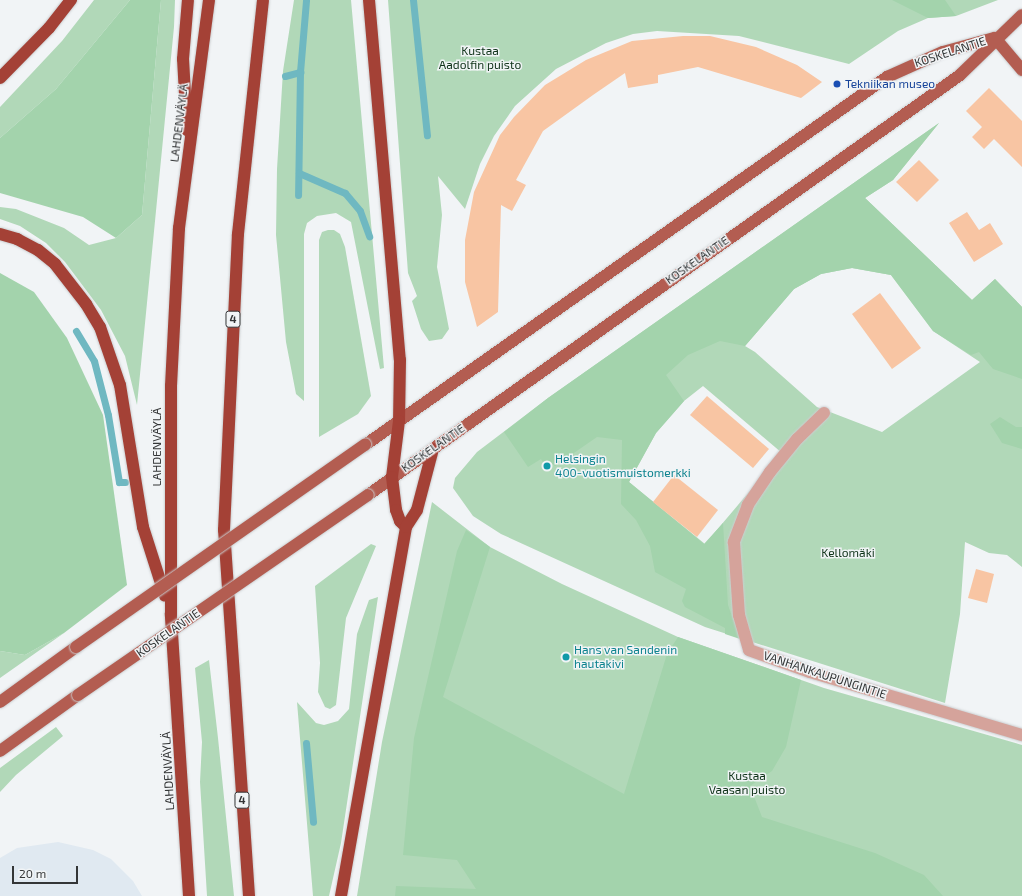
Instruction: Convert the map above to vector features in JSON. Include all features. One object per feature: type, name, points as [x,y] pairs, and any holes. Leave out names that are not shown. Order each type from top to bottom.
[{"type":"highway","points":[[0,78],[49,28],[71,0]]},
{"type":"highway","points":[[188,0],[183,59],[189,162]]},
{"type":"highway","name":"LAHDENVÄYLÄ","points":[[189,896],[171,614],[170,386],[178,228],[189,162],[209,0]]},
{"type":"highway","name":"4","points":[[249,896],[224,530],[238,234],[263,0]]},
{"type":"highway","points":[[369,0],[400,360],[398,420],[392,477],[396,510],[400,521],[406,527]]},
{"type":"highway","points":[[0,234],[17,238],[55,264],[86,304],[100,327],[120,385],[143,527],[171,614]]},
{"type":"highway","points":[[341,896],[406,527],[418,510],[433,449]]},
{"type":"main road","points":[[1022,15],[995,38],[1022,70]]},
{"type":"main road","name":"KOSKELANTIE","points":[[0,702],[76,647],[366,445],[398,420],[486,362],[887,77],[943,52],[995,38]]},
{"type":"main road","name":"KOSKELANTIE","points":[[0,751],[78,695],[433,449],[960,75],[995,38]]},
{"type":"street","name":"VANHANKAUPUNGINTIE","points":[[824,413],[797,440],[770,472],[748,505],[734,542],[740,615],[749,650],[810,672],[1022,735]]},
{"type":"shaded area","points":[[58,842],[93,850],[111,859],[133,881],[142,896],[0,896],[0,858],[17,848]]},
{"type":"green space","points":[[94,0],[130,0],[56,89],[0,138],[0,107],[62,41]]},
{"type":"green space","points":[[130,0],[161,0],[142,215],[116,238],[83,217],[0,193],[0,138],[56,89]]},
{"type":"green space","points":[[161,0],[175,0],[174,27],[137,405],[125,356],[101,310],[65,262],[46,243],[20,226],[0,219],[0,207],[16,209],[64,228],[89,245],[116,238],[142,215]]},
{"type":"green space","points":[[294,0],[351,0],[384,368],[380,369],[351,222],[336,213],[317,216],[307,223],[304,234],[304,401],[296,394],[286,342],[276,235],[277,169],[283,71]]},
{"type":"green space","name":"Kustaa Aadolfin puisto","points":[[388,0],[998,0],[956,16],[928,18],[898,31],[849,64],[739,36],[657,31],[633,34],[606,43],[556,69],[515,106],[494,136],[480,164],[465,209],[438,176],[442,215],[437,267],[449,329],[442,339],[429,341],[421,329],[412,301],[417,296],[408,273]]},
{"type":"green space","points":[[892,0],[945,0],[956,16],[928,18]]},
{"type":"green space","name":"Kellomäki","points":[[939,123],[893,180],[865,198],[972,300],[995,279],[1022,307],[1022,567],[1007,555],[989,553],[965,542],[960,614],[945,703],[705,627],[501,534],[473,516],[453,488],[455,478],[477,452],[548,398]],"holes":[[[852,268],[891,275],[933,331],[980,362],[882,432],[817,407],[755,352],[745,346],[794,289],[821,274]],[[703,386],[782,453],[705,544],[629,482],[656,433],[684,401]]]},
{"type":"green space","points":[[939,123],[893,180],[865,198],[972,300],[995,279],[1022,307],[1022,379],[993,369],[979,352],[971,355],[933,331],[891,275],[852,268],[821,274],[794,289],[745,346],[720,341],[688,355],[666,375],[684,401],[656,433],[629,482],[704,544],[723,523],[728,605],[740,639],[725,634],[725,628],[685,607],[682,601],[686,589],[655,572],[650,546],[636,520],[621,504],[622,440],[597,437],[555,466],[550,462],[544,464],[541,459],[528,467],[504,432],[548,398]]},
{"type":"green space","points":[[334,230],[340,234],[345,247],[371,396],[358,414],[319,437],[319,240],[322,232]]},
{"type":"green space","points":[[0,273],[34,292],[67,338],[103,415],[127,585],[64,633],[25,655],[0,651]]},
{"type":"green space","points":[[1000,417],[1016,427],[1022,427],[1022,449],[1002,443],[990,424]]},
{"type":"green space","name":"Kustaa Vaasan puisto","points":[[432,502],[490,547],[562,584],[678,637],[824,688],[1022,745],[1022,896],[357,896],[382,742]]},
{"type":"green space","points":[[466,530],[490,547],[443,697],[624,794],[667,654],[678,637],[801,680],[786,747],[772,771],[750,786],[762,817],[875,853],[924,875],[943,896],[395,896],[396,886],[476,889],[457,860],[403,855],[414,738],[457,551]]},
{"type":"green space","points":[[371,544],[376,546],[346,618],[336,705],[330,709],[325,707],[318,692],[320,663],[315,586]]},
{"type":"green space","points":[[378,597],[341,843],[329,896],[313,896],[297,702],[316,723],[324,725],[338,721],[349,709],[357,634],[369,600]]},
{"type":"green space","points":[[64,633],[0,678],[0,651],[25,655]]},
{"type":"green space","points":[[209,660],[234,896],[207,896],[200,782],[202,742],[195,668]]},
{"type":"green space","points":[[56,727],[63,736],[16,775],[0,792],[0,768]]},
{"type":"building","points":[[683,36],[710,36],[756,47],[797,65],[822,82],[801,98],[698,67],[658,75],[658,83],[628,88],[625,73],[593,95],[543,131],[516,180],[526,185],[512,211],[501,205],[498,312],[477,327],[465,282],[465,240],[474,192],[500,135],[514,117],[545,85],[586,60],[632,41]]},
{"type":"building","points":[[989,88],[1022,121],[1022,167],[994,139],[984,149],[972,137],[982,127],[966,111]]},
{"type":"building","points":[[919,160],[939,180],[917,202],[896,182]]},
{"type":"building","points":[[967,212],[979,230],[990,223],[1003,244],[974,262],[949,223]]},
{"type":"building","points":[[880,293],[921,348],[892,369],[852,314]]},
{"type":"building","points":[[707,396],[769,449],[753,468],[690,415]]},
{"type":"building","points":[[674,475],[718,510],[697,537],[653,502]]},
{"type":"building","points":[[976,569],[994,574],[987,603],[968,598]]},
{"type":"waterway","points":[[300,72],[306,0]]},
{"type":"waterway","points":[[413,0],[427,135]]},
{"type":"waterway","points":[[285,76],[300,72],[298,195]]},
{"type":"waterway","points":[[299,173],[345,193],[360,211],[369,236]]},
{"type":"waterway","points":[[76,331],[94,361],[108,415],[119,482],[125,482]]},
{"type":"waterway","points":[[306,743],[313,822]]},
{"type":"place","name":"Tekniikan museo","points":[[837,84]]},
{"type":"place","name":"Helsingin 400-vuotismuistomerkki","points":[[547,466]]},
{"type":"place","name":"Hans van Sandenin hautakivi","points":[[566,657]]}]
